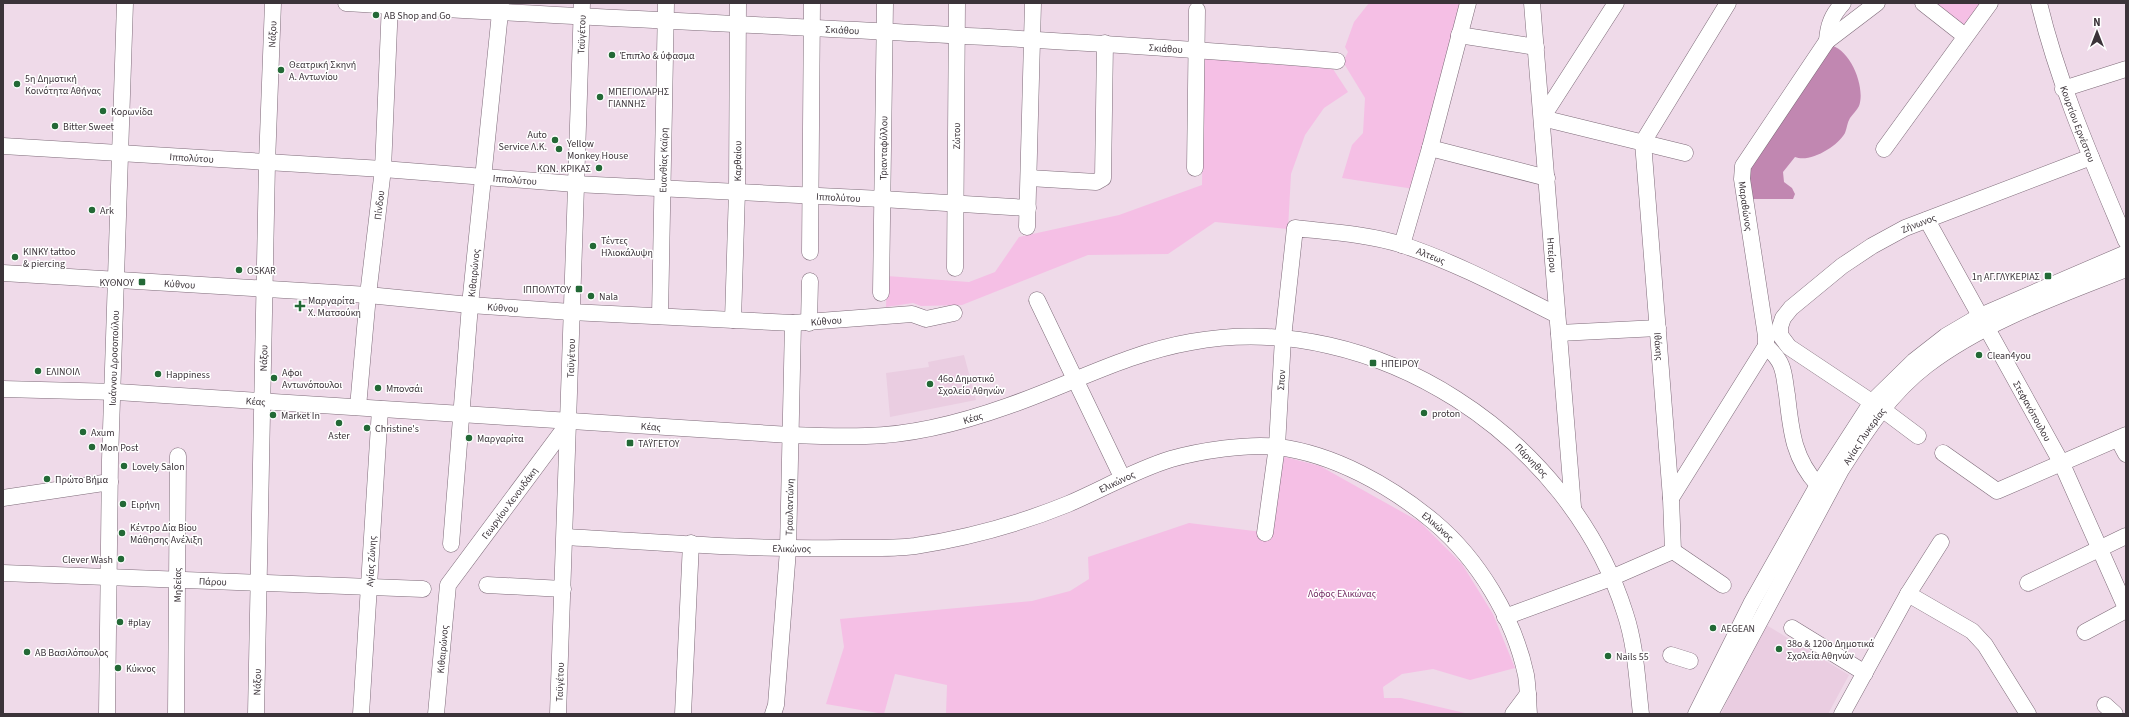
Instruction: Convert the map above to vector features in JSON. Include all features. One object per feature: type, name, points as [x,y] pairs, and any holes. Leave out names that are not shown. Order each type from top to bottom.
[{"type":"street","name":"Ιωάννου Δροσοπούλου","points":[[107,714],[110,482],[125,3]]},
{"type":"street","name":"Νάξου","points":[[256,714],[261,401],[267,162],[273,3]]},
{"type":"street","name":"Σκιάθου","points":[[346,3],[581,10],[666,21],[884,33],[1032,38],[1337,62]]},
{"type":"street","name":"Ευανθίας Καϊρη","points":[[660,316],[664,189],[666,3]]},
{"type":"street","name":"Καρθαίου","points":[[733,320],[737,191],[738,3]]},
{"type":"street","points":[[810,252],[812,3]]},
{"type":"street","name":"Τριανταφύλλου","points":[[881,293],[885,3]]},
{"type":"street","name":"Ζώτου","points":[[955,268],[957,3]]},
{"type":"street","points":[[1028,227],[1033,3]]},
{"type":"street","points":[[1402,245],[1430,148],[1468,3]]},
{"type":"street","name":"Ηπείρου","points":[[1532,3],[1573,507]]},
{"type":"street","points":[[1616,3],[1542,118],[1685,153]]},
{"type":"street","points":[[1643,142],[1728,3]]},
{"type":"street","name":"Μαραθώνος","points":[[1827,41],[1828,27],[1834,13],[1843,3]]},
{"type":"street","name":"Μαραθώνος","points":[[1766,346],[1766,336],[1742,179],[1743,166],[1827,41],[1877,3]]},
{"type":"street","points":[[1923,3],[1965,36]]},
{"type":"street","points":[[1884,149],[1990,3]]},
{"type":"street","name":"Κουρτίου Ερνέστου","points":[[2039,3],[2048,42],[2064,89],[2126,241]]},
{"type":"street","name":"Πίνδου","points":[[358,407],[368,295],[383,169],[390,4]]},
{"type":"street","name":"Κιθαιρώνος","points":[[451,544],[460,414],[500,7]]},
{"type":"street","name":"Ταϋγέτου","points":[[558,714],[570,421],[571,312],[581,10]]},
{"type":"street","points":[[1195,168],[1197,10]]},
{"type":"street","points":[[1460,35],[1536,47]]},
{"type":"street","points":[[1029,178],[1096,182],[1103,178],[1105,43]]},
{"type":"street","points":[[2064,89],[2126,69]]},
{"type":"street","name":"Ιθάκης","points":[[1643,142],[1671,498],[1673,551]]},
{"type":"street","name":"Ιππολύτου","points":[[3,146],[383,169],[575,184],[737,191],[1028,208]]},
{"type":"street","points":[[1430,148],[1547,178]]},
{"type":"street","name":"Ζήνωνος","points":[[1877,406],[1789,347],[1780,335],[1780,327],[1783,318],[1791,308],[1842,266],[1872,246],[1905,228],[2091,157]]},
{"type":"street","name":"Στεφανόπουλου","points":[[1927,220],[2062,464],[2126,609]]},
{"type":"street","name":"Αλτεως","points":[[1295,228],[1361,236],[1402,245],[1474,273],[1557,315]]},
{"type":"street","name":"Σπον","points":[[1265,533],[1276,446],[1283,338],[1295,228]]},
{"type":"street","name":"Αγίας Γλυκερίας","points":[[1696,714],[1751,604],[1818,486],[1877,406],[1983,322],[2126,253]]},
{"type":"street","name":"Αγίας Γλυκερίας","points":[[1983,322],[2126,269]]},
{"type":"street","name":"Κύθνου","points":[[3,273],[368,295],[470,306],[793,323],[809,323],[912,314],[926,319],[954,313]]},
{"type":"street","points":[[809,323],[810,281]]},
{"type":"street","points":[[1037,300],[1074,380],[1122,477]]},
{"type":"street","name":"Τραυλαντώνη","points":[[776,711],[788,550],[793,323]]},
{"type":"street","points":[[1559,332],[1658,328]]},
{"type":"street","name":"Κέας","points":[[3,389],[113,392],[790,435],[866,436],[921,430],[1008,406],[1156,349],[1191,342],[1251,336],[1283,338]]},
{"type":"street","name":"Πάρνηθος","points":[[1283,338],[1326,345],[1358,354],[1427,382],[1458,399],[1508,436],[1531,457],[1573,507],[1589,533],[1611,578],[1625,611],[1633,643],[1641,714]]},
{"type":"street","points":[[1671,498],[1766,346],[1776,356],[1782,366],[1791,429],[1800,462],[1808,475],[1818,486]]},
{"type":"street","points":[[1877,406],[1918,436]]},
{"type":"street","name":"Αγίας Γλυκερίας","points":[[1710,714],[1877,406]]},
{"type":"street","name":"Αγίας Ζώνης","points":[[361,714],[380,409]]},
{"type":"street","name":"Γεωργίου Χενουδάκη","points":[[448,585],[570,421]]},
{"type":"street","points":[[1943,453],[1997,491],[2122,437],[2126,454]]},
{"type":"street","name":"Ελικώνος","points":[[565,537],[691,543],[788,550],[911,546],[960,538],[1048,512],[1070,503],[1122,477],[1171,459],[1197,452],[1231,448],[1276,446],[1323,458],[1392,491],[1416,507],[1449,534],[1465,553],[1488,586],[1506,617],[1520,653],[1526,677],[1529,714]]},
{"type":"street","name":"Μηδείας","points":[[176,714],[178,456]]},
{"type":"street","points":[[3,498],[110,482]]},
{"type":"street","points":[[2028,583],[2126,536]]},
{"type":"street","points":[[1842,714],[1908,594],[1941,542]]},
{"type":"street","points":[[683,714],[691,543]]},
{"type":"street","points":[[1506,617],[1611,578],[1673,551],[1723,585]]},
{"type":"street","name":"Πάρου","points":[[3,573],[423,589]]},
{"type":"street","name":"Κιθαιρώνος","points":[[436,714],[448,585]]},
{"type":"street","points":[[487,585],[563,589]]},
{"type":"street","points":[[1908,594],[1972,632],[1985,645],[2028,714]]},
{"type":"street","points":[[2085,632],[2126,609]]},
{"type":"street","points":[[1792,628],[1865,672]]},
{"type":"street","points":[[1671,655],[1690,661]]},
{"type":"street","points":[[1513,714],[1528,694]]},
{"type":"shaded area","points":[[1829,45],[1844,53],[1850,61],[1858,79],[1860,89],[1861,98],[1859,106],[1849,120],[1845,133],[1836,144],[1815,156],[1808,158],[1795,157],[1783,172],[1784,182],[1792,188],[1795,194],[1793,199],[1749,199],[1750,163]]},
{"type":"shaded area","name":"46ο Δημοτικό Σχολείο Αθηνών","points":[[964,355],[976,400],[890,417],[886,373],[929,367],[928,362]]},
{"type":"shaded area","name":"38ο & 120ο Δημοτικά Σχολεία Αθηνών","points":[[1763,623],[1849,675],[1828,714],[1721,714]]},
{"type":"green space","points":[[1369,3],[1463,3],[1414,189],[1342,178],[1352,145],[1363,133],[1365,98],[1343,62],[1348,52],[1345,47],[1354,22]]},
{"type":"green space","points":[[1927,3],[1985,3],[1965,32]]},
{"type":"green space","points":[[1204,58],[1333,69],[1348,92],[1324,108],[1305,135],[1291,174],[1288,229],[1215,222],[1168,254],[1088,255],[962,305],[921,306],[913,303],[886,307],[887,276],[969,282],[995,272],[1019,237],[1119,215],[1202,185]]},
{"type":"green space","name":"Λόφος Ελικώνας","points":[[1269,457],[1285,457],[1320,466],[1420,522],[1462,564],[1493,614],[1515,668],[1470,680],[1433,669],[1402,674],[1383,687],[1384,698],[1401,698],[1469,714],[946,714],[947,685],[895,674],[884,714],[826,704],[844,647],[840,619],[1032,601],[1070,591],[1089,579],[1088,557],[1189,523],[1262,532]]},
{"type":"place","name":"ΑΒ Shop and Go","points":[[376,15]]},
{"type":"place","name":"Έπιπλο & ύφασμα","points":[[612,55]]},
{"type":"place","name":"Θεατρική Σκηνή Α. Αντωνίου","points":[[281,70]]},
{"type":"place","name":"5η Δημοτική Κοινότητα Αθήνας","points":[[17,84]]},
{"type":"place","name":"ΜΠΕΓΙΟΛΑΡΗΣ ΓΙΑΝΝΗΣ","points":[[600,97]]},
{"type":"place","name":"Κορωνίδα","points":[[103,111]]},
{"type":"place","name":"Bitter Sweet","points":[[55,126]]},
{"type":"place","name":"Auto Service Λ.Κ.","points":[[555,140]]},
{"type":"place","name":"Yellow Monkey House","points":[[559,149]]},
{"type":"place","name":"ΚΩΝ. ΚΡΙΚΑΣ","points":[[599,168]]},
{"type":"place","name":"Ark","points":[[92,210]]},
{"type":"place","name":"Τέντες Ηλιοκάλυψη","points":[[593,246]]},
{"type":"place","name":"KINKY tattoo & piercing","points":[[15,257]]},
{"type":"place","name":"OSKAR","points":[[239,270]]},
{"type":"place","name":"1η ΑΓ.ΓΛΥΚΕΡΙΑΣ","points":[[2048,276]]},
{"type":"place","name":"ΚΥΘΝΟΥ","points":[[142,282]]},
{"type":"place","name":"ΙΠΠΟΛΥΤΟΥ","points":[[579,289]]},
{"type":"place","name":"Nala","points":[[591,296]]},
{"type":"place","name":"Μαργαρίτα Χ. Ματσούκη","points":[[300,306]]},
{"type":"place","name":"Clean4you","points":[[1979,355]]},
{"type":"place","name":"ΗΠΕΙΡΟΥ","points":[[1373,363]]},
{"type":"place","name":"ΕΛΙΝΟΙΛ","points":[[38,371]]},
{"type":"place","name":"Happiness","points":[[158,374]]},
{"type":"place","name":"Αφοι Αντωνόπουλοι","points":[[274,378]]},
{"type":"place","name":"46ο Δημοτικό Σχολείο Αθηνών","points":[[930,384]]},
{"type":"place","name":"Μπονσάι","points":[[378,388]]},
{"type":"place","name":"proton","points":[[1424,413]]},
{"type":"place","name":"Market In","points":[[273,415]]},
{"type":"place","name":"Aster","points":[[339,423]]},
{"type":"place","name":"Christine's","points":[[367,428]]},
{"type":"place","name":"Axum","points":[[83,432]]},
{"type":"place","name":"Μαργαρίτα","points":[[469,438]]},
{"type":"place","name":"ΤΑΫΓΕΤΟΥ","points":[[630,443]]},
{"type":"place","name":"Mon Post","points":[[92,447]]},
{"type":"place","name":"Lovely Salon","points":[[124,466]]},
{"type":"place","name":"Πρώτο Βήμα","points":[[47,479]]},
{"type":"place","name":"Ειρήνη","points":[[123,504]]},
{"type":"place","name":"Κέντρο Δία Βίου Μάθησης Ανέλιξη","points":[[122,533]]},
{"type":"place","name":"Clever Wash","points":[[121,559]]},
{"type":"place","name":"#play","points":[[120,622]]},
{"type":"place","name":"AEGEAN","points":[[1713,628]]},
{"type":"place","name":"38ο & 120ο Δημοτικά Σχολεία Αθηνών","points":[[1779,649]]},
{"type":"place","name":"ΑΒ Βασιλόπουλος","points":[[27,652]]},
{"type":"place","name":"Nails 55","points":[[1608,656]]},
{"type":"place","name":"Κύκνος","points":[[118,668]]}]
